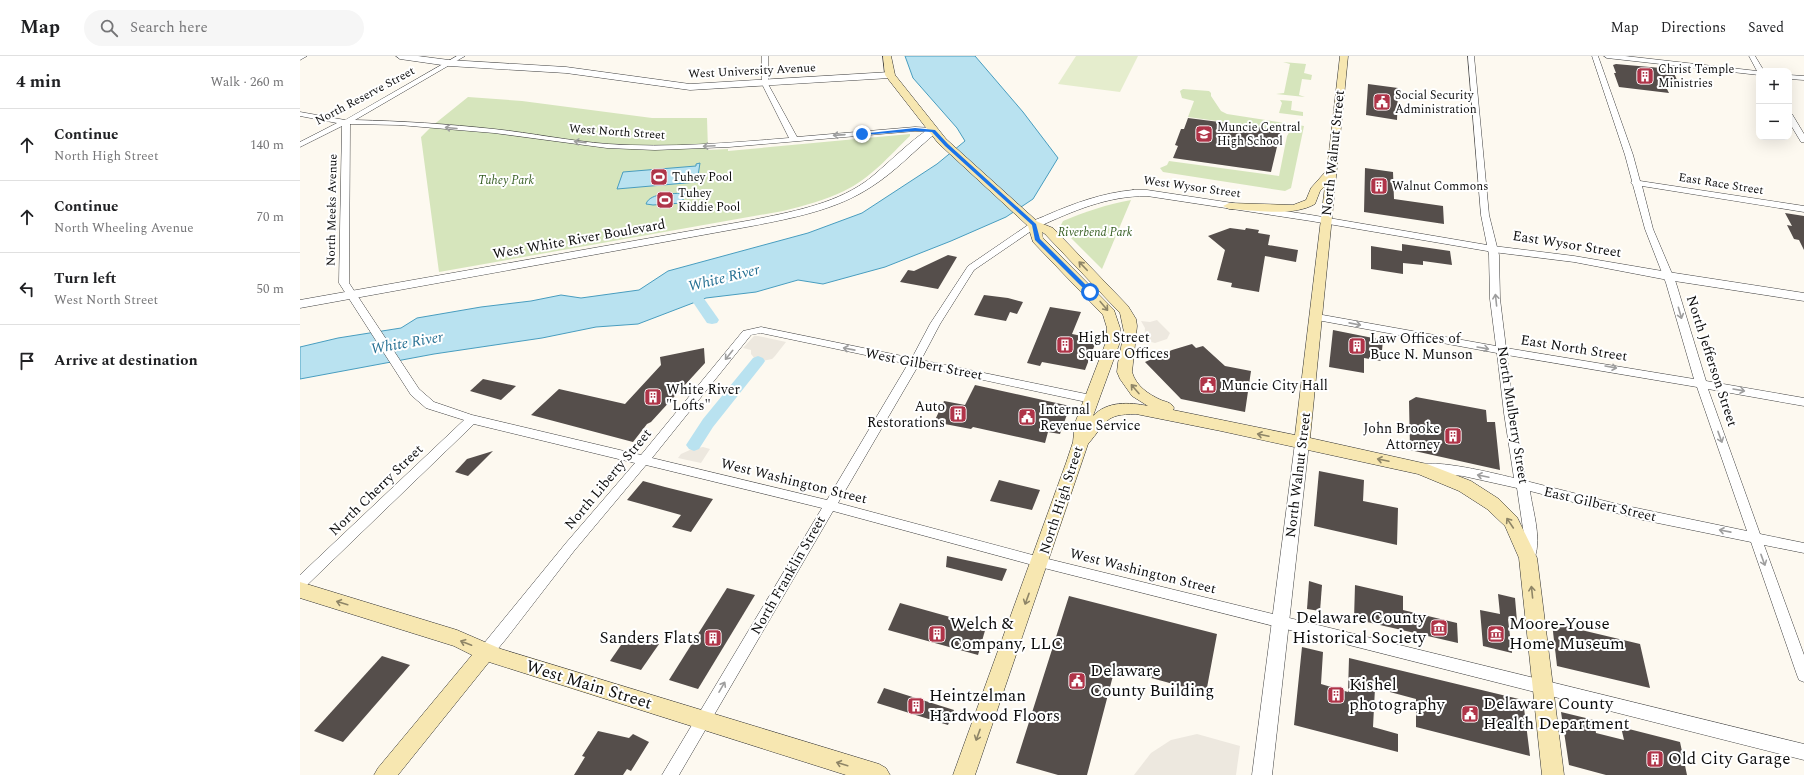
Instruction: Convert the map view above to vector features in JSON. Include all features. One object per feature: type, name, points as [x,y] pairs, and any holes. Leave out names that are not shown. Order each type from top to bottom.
[{"type":"main road","points":[[887,56],[890,75]]},
{"type":"main road","name":"North Walnut Street","points":[[1302,443],[1317,317],[1344,56]]},
{"type":"main road","name":"North High Street","points":[[890,75],[946,145],[1034,225],[1049,231],[1126,312],[1130,321],[1131,334],[1124,364],[1124,371],[1131,386],[1139,394],[1151,402],[1200,416],[1221,425]]},
{"type":"main road","points":[[1229,206],[1293,208],[1304,206],[1311,202],[1315,190],[1332,171]]},
{"type":"main road","name":"North High Street","points":[[964,775],[1081,442],[1083,423],[1113,342],[1115,332],[1114,323],[1109,313],[1101,303],[1037,239],[1034,225]]},
{"type":"main road","points":[[1081,442],[1102,415],[1109,410],[1122,408],[1136,409],[1221,425],[1302,443]]},
{"type":"main road","name":"East Gilbert Street","points":[[1302,443],[1421,468]]},
{"type":"main road","points":[[1421,468],[1465,486],[1493,504],[1511,522],[1528,558]]},
{"type":"main road","name":"North Mulberry Street","points":[[1528,558],[1552,775]]},
{"type":"main road","name":"West Main Street","points":[[300,590],[457,639],[486,652],[702,721],[880,775]]},
{"type":"main road","points":[[385,775],[486,652]]},
{"type":"street","points":[[300,58],[304,56]]},
{"type":"street","name":"West University Avenue","points":[[400,56],[450,63],[566,70],[690,87],[765,84],[890,75]]},
{"type":"street","name":"North Reserve Street","points":[[300,145],[333,127],[346,122],[462,56]]},
{"type":"street","points":[[765,56],[765,84],[794,139]]},
{"type":"street","name":"North Mulberry Street","points":[[1471,56],[1485,215],[1493,249],[1495,299],[1503,351],[1509,413],[1524,490],[1531,542],[1528,558]]},
{"type":"street","name":"North Jefferson Street","points":[[1595,56],[1628,155],[1649,229],[1668,276],[1701,383],[1804,675]]},
{"type":"street","points":[[1607,56],[1756,73]]},
{"type":"street","points":[[1752,56],[1759,68]]},
{"type":"street","points":[[1792,77],[1804,78]]},
{"type":"street","name":"West North Street","points":[[300,114],[346,122],[432,126],[631,147],[685,148],[915,129],[934,130]]},
{"type":"street","points":[[1792,121],[1804,140]]},
{"type":"street","name":"North Meeks Avenue","points":[[346,122],[342,265],[344,283],[356,300]]},
{"type":"street","name":"West White River Boulevard","points":[[300,304],[356,300],[752,223],[810,210],[844,197],[866,186],[934,130]]},
{"type":"street","name":"East Race Street","points":[[1635,183],[1804,209]]},
{"type":"street","name":"West Wysor Street","points":[[1034,225],[1056,214],[1128,192],[1147,193],[1326,221]]},
{"type":"street","name":"East Wysor Street","points":[[1326,221],[1493,249],[1574,259],[1668,276],[1804,297]]},
{"type":"street","name":"North Franklin Street","points":[[670,775],[967,273],[1034,225]]},
{"type":"street","name":"West Washington Street","points":[[356,300],[415,392],[430,405],[446,411],[472,419],[829,505],[1040,562],[1804,752]]},
{"type":"street","name":"East North Street","points":[[1317,317],[1503,351],[1601,366],[1804,402]]},
{"type":"street","name":"West Gilbert Street","points":[[757,330],[1092,399]]},
{"type":"street","name":"North Liberty Street","points":[[486,652],[746,333],[757,330]]},
{"type":"street","name":"North Cherry Street","points":[[300,583],[472,419]]},
{"type":"street","name":"North Walnut Street","points":[[1262,775],[1302,443]]},
{"type":"street","name":"East Gilbert Street","points":[[1421,468],[1444,468],[1522,485],[1637,514],[1804,548]]},
{"type":"green space","points":[[1076,56],[1138,56],[1120,92],[1058,84]]},
{"type":"green space","points":[[1283,62],[1306,64],[1304,73],[1312,75],[1311,80],[1302,79],[1299,95],[1305,97],[1276,94],[1284,93],[1290,64]]},
{"type":"green space","points":[[1183,89],[1209,91],[1221,111],[1227,114],[1304,126],[1291,188],[1285,191],[1163,172],[1160,168],[1167,165],[1169,161],[1279,176],[1287,136],[1290,131],[1188,117],[1194,101],[1182,98],[1180,91]]},
{"type":"green space","name":"Tuhey Park","points":[[468,97],[522,101],[652,118],[707,118],[708,150],[728,149],[728,151],[910,134],[910,136],[862,180],[837,194],[807,205],[783,211],[439,272],[421,137],[432,126]]},
{"type":"green space","points":[[1280,100],[1292,101],[1291,110],[1303,112],[1303,116],[1279,113],[1282,103]]},
{"type":"green space","name":"Riverbend Park","points":[[1131,200],[1102,269],[1060,227],[1063,221],[1079,214]]},
{"type":"shaded area","points":[[1157,320],[1170,333],[1167,339],[1155,343],[1144,340],[1145,328],[1141,321],[1150,322]]},
{"type":"shaded area","points":[[754,336],[786,342],[772,359],[762,361],[755,359],[751,354],[751,350],[743,348]]},
{"type":"shaded area","points":[[703,447],[710,449],[701,463],[678,458],[681,454],[692,449]]},
{"type":"shaded area","points":[[1197,734],[1240,746],[1236,775],[1134,775],[1151,753],[1171,740]]},
{"type":"water","name":"White River","points":[[905,56],[975,56],[1023,112],[1058,158],[1033,199],[1006,217],[951,241],[885,267],[823,284],[798,280],[756,292],[706,298],[638,324],[596,327],[542,338],[434,354],[300,379],[300,347],[338,338],[401,328],[417,318],[481,307],[531,301],[561,295],[581,298],[639,290],[668,271],[808,233],[862,213],[937,164],[965,141],[957,128],[913,78]]},
{"type":"water","name":"Tuhey Pool","points":[[700,163],[697,182],[617,189],[623,172],[696,166],[696,164]]},
{"type":"water","name":"Tuhey Kiddie Pool","points":[[685,193],[682,203],[646,204],[652,197]]},
{"type":"building","name":"Christ Temple Ministries","points":[[1616,64],[1672,69],[1677,80],[1662,79],[1669,93],[1619,87],[1614,73],[1616,73],[1613,65]]},
{"type":"building","name":"Social Security Administration","points":[[1368,84],[1398,88],[1397,120],[1366,115]]},
{"type":"building","points":[[1188,118],[1281,130],[1271,172],[1173,158],[1178,146],[1175,145],[1181,129],[1184,129]]},
{"type":"building","name":"Walnut Commons","points":[[1365,168],[1393,172],[1394,199],[1443,206],[1444,224],[1364,212]]},
{"type":"building","points":[[1785,213],[1804,216],[1804,250],[1799,240],[1794,239],[1787,225],[1792,226]]},
{"type":"building","points":[[1230,228],[1259,230],[1258,233],[1270,235],[1268,245],[1298,250],[1296,262],[1265,256],[1259,292],[1231,287],[1232,283],[1217,280],[1225,250],[1208,236]]},
{"type":"building","points":[[1402,244],[1450,251],[1452,265],[1423,261],[1423,265],[1403,263],[1403,274],[1371,269],[1371,246],[1402,251]]},
{"type":"building","points":[[948,255],[957,257],[938,289],[900,282],[908,270],[914,271]]},
{"type":"building","points":[[984,295],[1008,298],[1023,302],[1017,314],[1010,312],[1006,321],[974,315]]},
{"type":"building","points":[[1050,307],[1081,312],[1072,334],[1097,339],[1085,370],[1042,362],[1040,366],[1027,363]]},
{"type":"building","name":"Law Offices of Buce N. Munson","points":[[1333,330],[1383,340],[1381,361],[1364,358],[1364,373],[1329,367]]},
{"type":"building","name":"Muncie City Hall","points":[[1192,344],[1196,348],[1203,346],[1225,366],[1251,371],[1245,412],[1181,399],[1145,362],[1172,350]]},
{"type":"building","name":"White River \"Lofts\"","points":[[704,348],[705,363],[651,422],[647,424],[633,442],[531,415],[559,389],[625,404],[661,365],[660,357]]},
{"type":"building","points":[[483,379],[516,386],[501,400],[470,391]]},
{"type":"building","name":"Internal Revenue Service","points":[[975,385],[1070,406],[1060,434],[1048,432],[1045,443],[973,427],[971,429],[934,422],[944,401],[965,405]]},
{"type":"building","name":"John Brooke Attorney","points":[[1416,397],[1486,410],[1487,422],[1495,422],[1500,470],[1410,450],[1409,401]]},
{"type":"building","points":[[493,451],[468,476],[455,472],[467,459]]},
{"type":"building","points":[[1319,471],[1364,480],[1363,501],[1398,508],[1397,545],[1314,526]]},
{"type":"building","points":[[999,480],[1040,490],[1032,510],[990,501]]},
{"type":"building","points":[[643,481],[713,499],[691,532],[672,527],[681,515],[627,500]]},
{"type":"building","points":[[947,556],[1007,569],[1002,581],[946,567]]},
{"type":"building","points":[[1309,581],[1322,585],[1320,611],[1307,609]]},
{"type":"building","points":[[1355,585],[1403,596],[1403,610],[1457,623],[1458,643],[1354,619]]},
{"type":"building","name":"Sanders Flats","points":[[727,588],[755,595],[698,689],[669,680]]},
{"type":"building","name":"Moore-Youse Home Museum","points":[[1498,594],[1515,598],[1517,621],[1508,619],[1512,653],[1483,646],[1480,610],[1500,614]]},
{"type":"building","name":"Delaware County Building","points":[[1069,596],[1217,634],[1206,693],[1115,668],[1087,775],[1058,775],[1016,763]]},
{"type":"building","name":"Welch & Company, LLC","points":[[900,603],[986,627],[978,655],[888,630]]},
{"type":"building","points":[[1552,623],[1640,644],[1650,688],[1557,666]]},
{"type":"building","points":[[628,635],[659,644],[641,670],[610,661]]},
{"type":"building","points":[[1302,647],[1323,652],[1321,684],[1348,692],[1349,658],[1523,700],[1530,756],[1416,727],[1416,699],[1375,688],[1373,727],[1398,734],[1398,752],[1294,725]]},
{"type":"building","points":[[382,656],[410,665],[343,742],[314,731]]},
{"type":"building","name":"Heintzelman Hardwood Floors","points":[[884,688],[954,710],[948,725],[877,703]]},
{"type":"building","points":[[1561,712],[1594,720],[1596,733],[1624,740],[1621,727],[1680,742],[1687,775],[1606,775],[1569,765]]},
{"type":"building","points":[[598,731],[629,738],[633,734],[649,742],[631,771],[627,769],[623,775],[574,775],[585,757],[582,756]]},
{"type":"waterway","name":"White River","points":[[688,286],[712,320]]},
{"type":"waterway","points":[[694,445],[708,423],[758,361]]},
{"type":"place","name":"Christ Temple Ministries","points":[[1645,76]]},
{"type":"place","name":"Social Security Administration","points":[[1382,102]]},
{"type":"place","name":"Muncie Central High School","points":[[1204,134]]},
{"type":"place","name":"Tuhey Pool","points":[[659,177]]},
{"type":"place","name":"Walnut Commons","points":[[1379,186]]},
{"type":"place","name":"Tuhey Kiddie Pool","points":[[665,200]]},
{"type":"place","name":"High Street Square Offices","points":[[1065,345]]},
{"type":"place","name":"Law Offices of Buce N. Munson","points":[[1357,346]]},
{"type":"place","name":"Muncie City Hall","points":[[1208,385]]},
{"type":"place","name":"White River \"Lofts\"","points":[[653,397]]},
{"type":"place","name":"Auto Restorations","points":[[958,414]]},
{"type":"place","name":"Internal Revenue Service","points":[[1027,417]]},
{"type":"place","name":"John Brooke Attorney","points":[[1453,436]]},
{"type":"place","name":"Delaware County Historical Society","points":[[1439,628]]},
{"type":"place","name":"Welch & Company, LLC","points":[[937,634]]},
{"type":"place","name":"Moore-Youse Home Museum","points":[[1496,634]]},
{"type":"place","name":"Sanders Flats","points":[[713,638]]},
{"type":"place","name":"Delaware County Building","points":[[1077,681]]},
{"type":"place","name":"Kishel photography","points":[[1336,695]]},
{"type":"place","name":"Heintzelman Hardwood Floors","points":[[916,706]]},
{"type":"place","name":"Delaware County Health Department","points":[[1470,714]]},
{"type":"place","name":"Old City Garage","points":[[1655,759]]},
{"type":"route","points":[[862,134],[915,129],[934,130],[946,145],[1034,225],[1037,239],[1090,292]]}]
